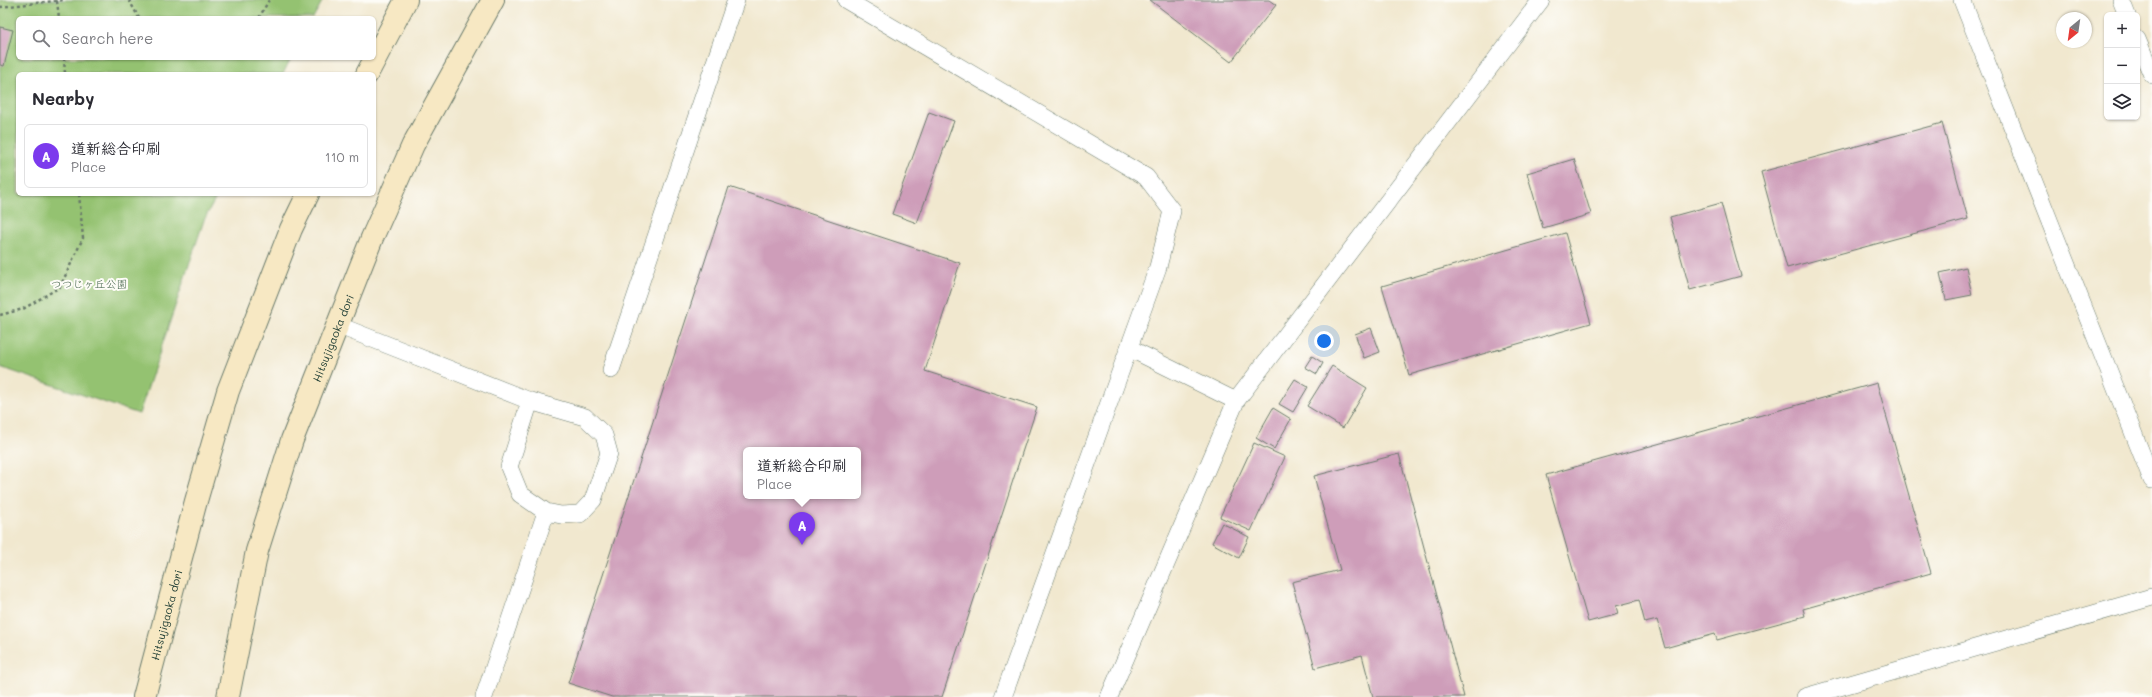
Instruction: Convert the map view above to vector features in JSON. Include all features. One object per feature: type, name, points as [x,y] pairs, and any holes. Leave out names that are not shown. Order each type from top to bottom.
[{"type":"main road","points":[[376,57],[406,0]]},
{"type":"main road","name":"Hitsujigaoka dori","points":[[228,697],[257,551],[292,440],[337,325],[413,145],[493,0]]},
{"type":"main road","points":[[368,72],[374,60]]},
{"type":"main road","name":"Hitsujigaoka dori","points":[[144,697],[196,501],[228,391],[291,229],[307,196]]},
{"type":"lane","points":[[611,370],[736,0]]},
{"type":"lane","points":[[846,0],[1146,177],[1172,211],[1158,267],[1003,697]]},
{"type":"lane","points":[[1110,697],[1236,401],[1541,0]]},
{"type":"lane","points":[[1962,0],[2152,480]]},
{"type":"lane","points":[[2121,0],[2126,12]]},
{"type":"lane","points":[[2140,45],[2152,75]]},
{"type":"lane","points":[[337,325],[530,401],[585,417],[604,434],[609,452],[593,500],[580,514],[561,515],[546,512],[520,494],[509,468],[530,401]]},
{"type":"lane","points":[[1129,348],[1236,401]]},
{"type":"lane","points":[[484,697],[546,512]]},
{"type":"lane","points":[[1805,697],[2152,597]]},
{"type":"path","points":[[57,0],[59,16]]},
{"type":"path","points":[[0,7],[64,0]]},
{"type":"path","points":[[129,0],[138,16]]},
{"type":"path","points":[[260,16],[269,0]]},
{"type":"path","points":[[64,60],[65,72]]},
{"type":"path","points":[[0,315],[23,309],[60,287],[83,238],[79,196]]},
{"type":"green space","name":"つつじヶ丘公園","points":[[0,0],[323,0],[314,16],[16,16],[16,60],[290,60],[284,72],[16,72],[16,196],[217,196],[204,220],[139,414],[0,367]]},
{"type":"building","points":[[1150,0],[1269,0],[1276,5],[1231,62]]},
{"type":"building","points":[[0,27],[13,30],[4,66],[0,65]]},
{"type":"building","points":[[929,112],[954,121],[917,223],[892,214]]},
{"type":"building","points":[[1942,123],[1968,219],[1787,268],[1761,172]]},
{"type":"building","points":[[1574,159],[1591,214],[1543,228],[1527,173]]},
{"type":"building","points":[[729,187],[960,263],[925,371],[1037,407],[942,697],[612,697],[568,683]]},
{"type":"building","points":[[1721,203],[1741,276],[1690,290],[1670,217]]},
{"type":"building","points":[[1565,233],[1591,323],[1409,375],[1382,286]]},
{"type":"building","points":[[1966,267],[1972,295],[1946,300],[1940,273]]},
{"type":"building","points":[[1371,328],[1380,352],[1364,358],[1355,334]]},
{"type":"building","points":[[1312,356],[1323,363],[1317,374],[1305,367]]},
{"type":"building","points":[[1332,366],[1367,388],[1343,428],[1307,406]]},
{"type":"building","points":[[1295,379],[1308,387],[1293,412],[1279,404]]},
{"type":"building","points":[[1877,383],[1931,573],[1803,609],[1805,616],[1717,640],[1715,634],[1665,648],[1657,620],[1645,623],[1639,600],[1616,606],[1618,614],[1588,622],[1546,475]]},
{"type":"building","points":[[1273,408],[1291,419],[1274,449],[1256,438]]},
{"type":"building","points":[[1254,443],[1285,457],[1251,531],[1220,517]]},
{"type":"building","points":[[1399,454],[1464,697],[1373,697],[1362,655],[1315,668],[1292,582],[1340,570],[1314,476]]},
{"type":"building","points":[[1222,523],[1249,537],[1239,558],[1212,543]]},
{"type":"place","name":"道新総合印刷","points":[[802,545]]}]
